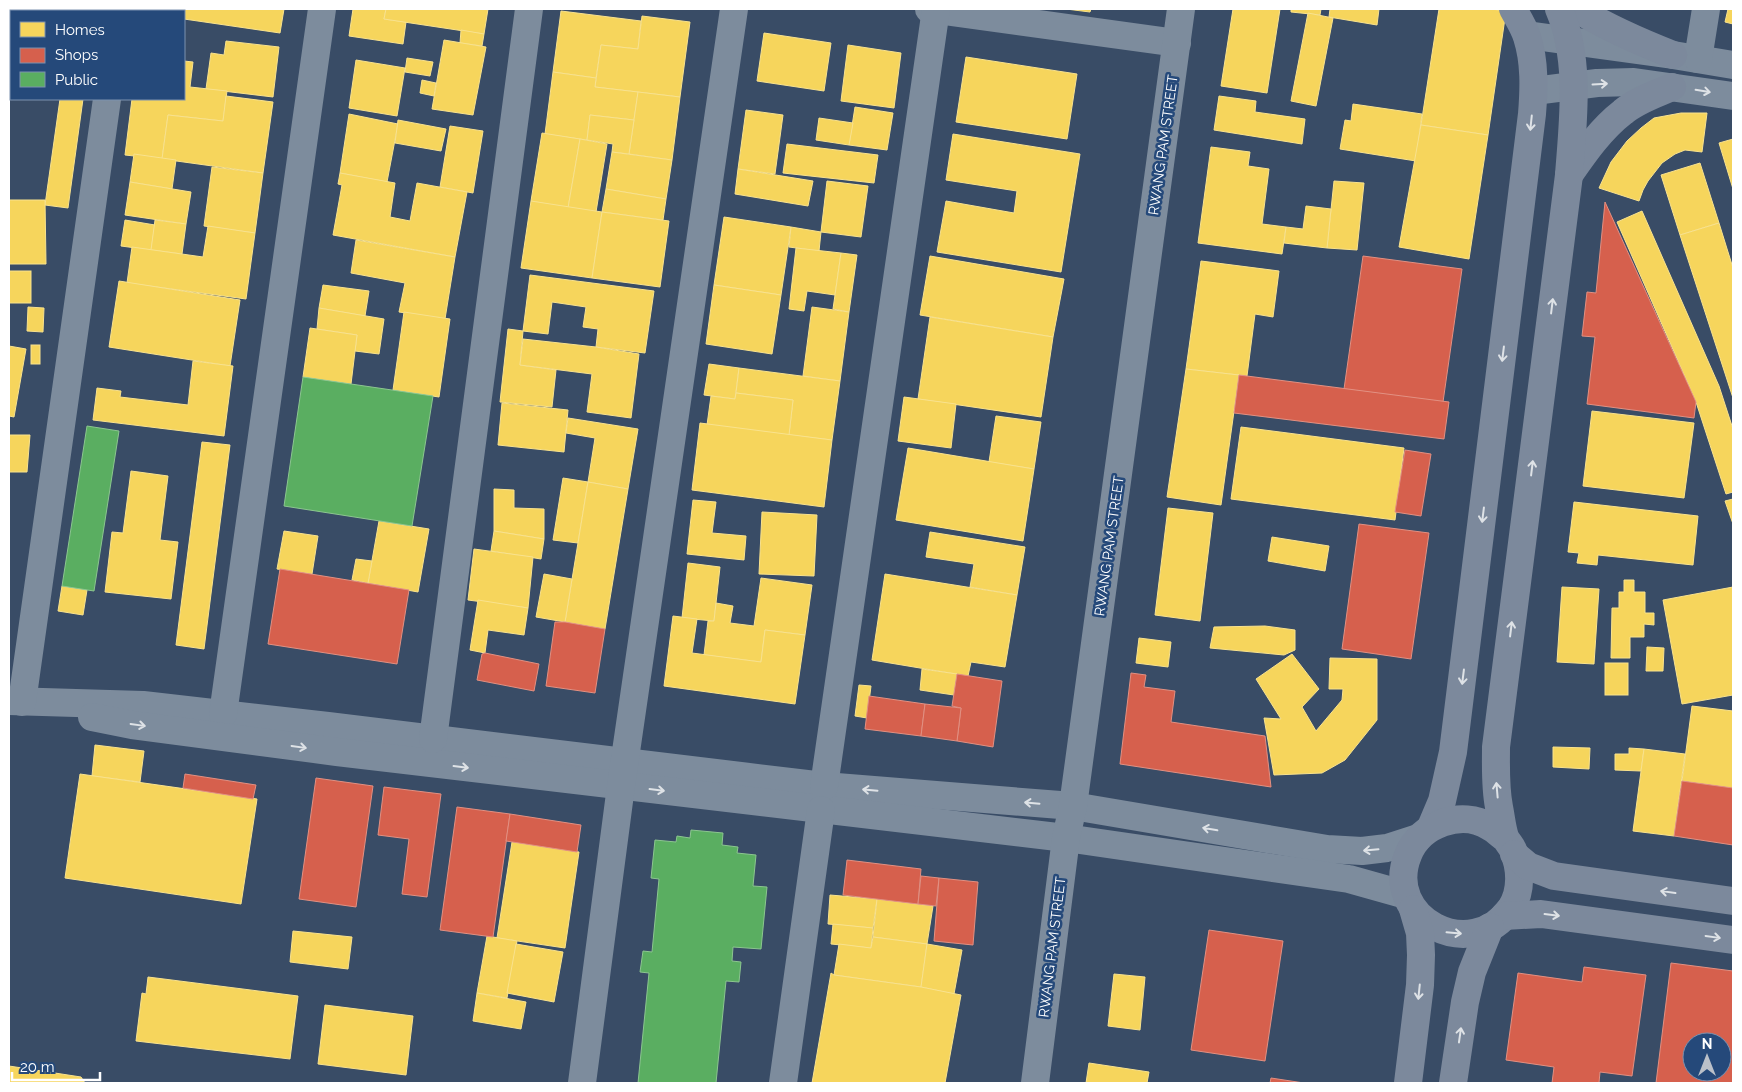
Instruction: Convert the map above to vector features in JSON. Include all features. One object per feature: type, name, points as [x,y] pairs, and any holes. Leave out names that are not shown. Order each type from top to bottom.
[{"type":"main road","points":[[1408,1083],[1422,955],[1420,933],[1403,874],[1408,855],[1425,832],[1442,801],[1453,752],[1528,157],[1534,91],[1531,51],[1527,35],[1513,9]]},
{"type":"main road","points":[[1410,902],[1428,924],[1446,933],[1466,934],[1480,932],[1497,921],[1511,907],[1519,888],[1519,868],[1510,846],[1498,797],[1496,746],[1569,175],[1573,86],[1569,41],[1558,9]]},
{"type":"main road","points":[[1577,9],[1637,41],[1686,57]]},
{"type":"main road","points":[[1569,175],[1601,133],[1624,111],[1641,100],[1672,87]]},
{"type":"main road","points":[[1425,832],[1450,820],[1470,819],[1489,826],[1528,866],[1554,876],[1733,901]]},
{"type":"main road","points":[[1497,921],[1541,914],[1733,940]]},
{"type":"main road","points":[[1453,1083],[1470,980],[1497,921]]},
{"type":"street","points":[[223,714],[322,9]]},
{"type":"street","points":[[433,739],[529,9]]},
{"type":"street","points":[[582,1083],[623,774],[734,9]]},
{"type":"street","points":[[783,1083],[933,9],[1177,43]]},
{"type":"street","name":"RWANG PAM STREET","points":[[1035,1083],[1066,838],[1073,806],[1181,9]]},
{"type":"street","points":[[1686,57],[1706,9]]},
{"type":"street","points":[[1527,35],[1733,65]]},
{"type":"street","points":[[1534,91],[1634,82],[1733,96]]},
{"type":"street","points":[[15,702],[107,100]]},
{"type":"street","points":[[15,702],[143,705],[223,714],[433,739],[623,774]]},
{"type":"street","points":[[15,702],[132,725],[337,752],[623,774],[823,798],[1066,838],[1349,879],[1410,902]]},
{"type":"street","points":[[823,798],[1073,806],[1327,849],[1362,850],[1387,848],[1425,832]]},
{"type":"building: Homes","points":[[9,9],[28,10],[10,10],[9,72]]},
{"type":"building: Homes","points":[[75,9],[95,9],[94,10]]},
{"type":"building: Homes","points":[[284,9],[280,33],[185,19],[185,10],[152,10]]},
{"type":"building: Homes","points":[[353,9],[386,9],[384,19],[406,22],[403,44],[349,36]]},
{"type":"building: Homes","points":[[386,9],[488,9],[484,34],[384,19]]},
{"type":"building: Homes","points":[[1066,9],[1091,9],[1090,12]]},
{"type":"building: Homes","points":[[1233,9],[1280,9],[1267,93],[1221,86]]},
{"type":"building: Homes","points":[[1291,9],[1321,9],[1320,15],[1291,12]]},
{"type":"building: Homes","points":[[1330,9],[1379,9],[1377,25],[1329,17]]},
{"type":"building: Homes","points":[[1439,9],[1491,9],[1506,11],[1488,135],[1421,125]]},
{"type":"building: Homes","points":[[1728,9],[1733,9],[1733,24],[1725,22]]},
{"type":"building: Homes","points":[[561,11],[641,21],[638,49],[601,45],[596,78],[553,72]]},
{"type":"building: Homes","points":[[1308,13],[1333,18],[1316,106],[1291,101]]},
{"type":"building: Homes","points":[[642,16],[690,22],[680,97],[595,87],[601,45],[638,49]]},
{"type":"building: Homes","points":[[461,30],[484,34],[482,46],[460,43]]},
{"type":"building: Homes","points":[[764,33],[831,43],[824,91],[757,81]]},
{"type":"building: Homes","points":[[444,40],[486,47],[473,115],[432,109]]},
{"type":"building: Homes","points":[[226,41],[279,47],[273,97],[206,89],[211,53],[224,55]]},
{"type":"building: Homes","points":[[848,45],[901,53],[894,108],[841,101]]},
{"type":"building: Homes","points":[[966,57],[1077,74],[1067,139],[956,122]]},
{"type":"building: Homes","points":[[407,58],[433,62],[430,76],[405,72]]},
{"type":"building: Homes","points":[[356,60],[405,68],[397,116],[349,108]]},
{"type":"building: Homes","points":[[185,61],[193,62],[190,87],[227,91],[223,121],[168,115],[162,159],[125,155],[132,100],[185,100]]},
{"type":"building: Homes","points":[[553,72],[596,78],[595,87],[638,92],[634,120],[590,115],[587,140],[545,134]]},
{"type":"building: Homes","points":[[422,80],[436,83],[434,96],[420,93]]},
{"type":"building: Homes","points":[[638,92],[680,97],[672,160],[629,154]]},
{"type":"building: Homes","points":[[226,96],[273,102],[263,173],[162,159],[168,115],[223,121]]},
{"type":"building: Homes","points":[[1219,96],[1256,101],[1255,112],[1305,119],[1302,144],[1214,130]]},
{"type":"building: Homes","points":[[60,100],[83,100],[68,208],[45,205]]},
{"type":"building: Homes","points":[[1353,104],[1422,114],[1416,161],[1340,149],[1345,120],[1351,121]]},
{"type":"building: Homes","points":[[855,107],[893,113],[887,150],[849,145]]},
{"type":"building: Homes","points":[[746,110],[783,115],[775,174],[738,169]]},
{"type":"building: Homes","points":[[1681,113],[1707,113],[1702,152],[1685,150],[1662,163],[1648,181],[1639,201],[1599,188],[1611,162],[1627,141],[1641,128],[1654,118]]},
{"type":"building: Homes","points":[[349,114],[398,124],[387,182],[340,173]]},
{"type":"building: Homes","points":[[590,115],[634,120],[629,154],[612,152],[613,144],[587,140]]},
{"type":"building: Homes","points":[[819,118],[853,123],[849,145],[816,140]]},
{"type":"building: Homes","points":[[398,120],[446,129],[441,151],[395,143]]},
{"type":"building: Homes","points":[[1421,125],[1488,135],[1469,259],[1399,247]]},
{"type":"building: Homes","points":[[450,126],[483,131],[473,193],[440,187]]},
{"type":"building: Homes","points":[[542,133],[580,139],[568,208],[531,201]]},
{"type":"building: Homes","points":[[953,134],[1080,154],[1061,272],[937,252],[946,201],[1014,213],[1017,191],[946,180]]},
{"type":"building: Homes","points":[[580,139],[607,144],[596,212],[568,208]]},
{"type":"building: Homes","points":[[1733,139],[1733,189],[1719,143]]},
{"type":"building: Homes","points":[[787,144],[878,155],[874,183],[783,173]]},
{"type":"building: Homes","points":[[1211,147],[1250,152],[1248,166],[1269,169],[1262,224],[1286,227],[1282,254],[1198,243]]},
{"type":"building: Homes","points":[[612,152],[672,160],[666,199],[606,189]]},
{"type":"building: Homes","points":[[134,154],[176,160],[172,189],[130,182]]},
{"type":"building: Homes","points":[[1700,163],[1719,223],[1680,235],[1661,175]]},
{"type":"building: Homes","points":[[212,167],[263,173],[255,233],[204,226]]},
{"type":"building: Homes","points":[[738,169],[813,181],[808,206],[735,194]]},
{"type":"building: Homes","points":[[340,173],[395,183],[390,217],[410,221],[417,183],[467,192],[455,257],[333,235],[342,185],[338,184]]},
{"type":"building: Homes","points":[[827,181],[868,186],[861,237],[821,232]]},
{"type":"building: Homes","points":[[1334,181],[1364,183],[1357,250],[1327,248]]},
{"type":"building: Homes","points":[[130,182],[191,192],[186,224],[125,215]]},
{"type":"building: Homes","points":[[606,189],[666,199],[663,220],[602,212]]},
{"type":"building: Homes","points":[[9,200],[45,200],[46,264],[9,264]]},
{"type":"building: Homes","points":[[531,201],[602,212],[592,278],[521,268]]},
{"type":"building: Homes","points":[[1306,206],[1331,209],[1327,248],[1284,243],[1286,227],[1303,229]]},
{"type":"building: Homes","points":[[1642,211],[1719,386],[1733,429],[1733,492],[1726,494],[1696,402],[1617,222]]},
{"type":"building: Homes","points":[[602,212],[669,221],[660,287],[592,278]]},
{"type":"building: Homes","points":[[724,217],[791,227],[781,295],[714,285]]},
{"type":"building: Homes","points":[[125,220],[155,225],[151,250],[121,246]]},
{"type":"building: Homes","points":[[155,220],[186,224],[182,254],[151,250]]},
{"type":"building: Homes","points":[[1719,223],[1733,268],[1733,398],[1680,235]]},
{"type":"building: Homes","points":[[208,226],[255,233],[246,299],[127,283],[132,247],[203,257]]},
{"type":"building: Homes","points":[[791,227],[821,232],[819,251],[789,247]]},
{"type":"building: Homes","points":[[356,240],[455,257],[445,319],[399,312],[405,283],[351,273]]},
{"type":"building: Homes","points":[[796,248],[841,253],[835,295],[807,291],[804,311],[789,309]]},
{"type":"building: Homes","points":[[841,253],[857,255],[849,312],[833,309]]},
{"type":"building: Homes","points":[[930,256],[1064,279],[1053,337],[920,315]]},
{"type":"building: Homes","points":[[1201,261],[1279,271],[1273,317],[1255,314],[1247,376],[1186,369]]},
{"type":"building: Homes","points":[[9,271],[31,271],[31,303],[9,303]]},
{"type":"building: Homes","points":[[530,275],[654,291],[645,353],[596,347],[598,329],[583,327],[586,307],[552,302],[548,334],[523,331]]},
{"type":"building: Homes","points":[[119,281],[240,300],[230,366],[109,347]]},
{"type":"building: Homes","points":[[323,285],[369,291],[365,316],[319,308]]},
{"type":"building: Homes","points":[[714,285],[781,295],[772,354],[706,344]]},
{"type":"building: Homes","points":[[28,307],[44,308],[43,332],[27,331]]},
{"type":"building: Homes","points":[[812,307],[849,312],[840,381],[803,376]]},
{"type":"building: Homes","points":[[319,308],[384,319],[379,354],[355,351],[357,335],[317,329]]},
{"type":"building: Homes","points":[[404,312],[450,319],[439,397],[393,390]]},
{"type":"building: Homes","points":[[930,317],[1053,337],[1041,417],[918,399]]},
{"type":"building: Homes","points":[[310,328],[357,335],[351,384],[303,377]]},
{"type":"building: Homes","points":[[508,329],[523,331],[520,365],[556,370],[552,407],[500,402]]},
{"type":"building: Homes","points":[[523,339],[639,354],[631,418],[587,412],[592,374],[520,365]]},
{"type":"building: Homes","points":[[31,345],[40,345],[40,364],[31,364]]},
{"type":"building: Homes","points":[[9,346],[26,349],[14,417],[9,416]]},
{"type":"building: Homes","points":[[193,361],[233,366],[224,436],[93,420],[97,388],[121,391],[120,397],[188,405]]},
{"type":"building: Homes","points":[[709,364],[739,368],[735,399],[704,395]]},
{"type":"building: Homes","points":[[739,368],[840,381],[832,440],[789,435],[793,400],[736,393]]},
{"type":"building: Homes","points":[[1186,369],[1239,375],[1221,505],[1167,497]]},
{"type":"building: Homes","points":[[736,393],[793,400],[789,435],[707,425],[711,396],[735,399]]},
{"type":"building: Homes","points":[[904,397],[956,404],[951,448],[898,441]]},
{"type":"building: Homes","points":[[502,403],[568,410],[564,452],[498,445]]},
{"type":"building: Homes","points":[[1592,411],[1694,423],[1684,498],[1583,486]]},
{"type":"building: Homes","points":[[996,416],[1041,422],[1034,469],[989,462]]},
{"type":"building: Homes","points":[[568,418],[638,429],[628,489],[588,482],[595,438],[566,433]]},
{"type":"building: Homes","points":[[700,423],[832,440],[824,507],[692,490]]},
{"type":"building: Homes","points":[[1241,427],[1404,448],[1395,520],[1231,499]]},
{"type":"building: Homes","points":[[9,435],[30,435],[27,472],[9,472]]},
{"type":"building: Homes","points":[[202,442],[230,445],[204,649],[176,645]]},
{"type":"building: Homes","points":[[908,448],[1034,469],[1023,541],[896,520]]},
{"type":"building: Homes","points":[[131,471],[168,476],[160,540],[178,542],[171,599],[105,592],[112,532],[123,533]]},
{"type":"building: Homes","points":[[563,478],[588,482],[578,543],[553,540]]},
{"type":"building: Homes","points":[[588,482],[628,489],[605,629],[565,622]]},
{"type":"building: Homes","points":[[494,489],[514,490],[514,508],[544,509],[544,539],[494,531]]},
{"type":"building: Homes","points":[[1733,499],[1733,524],[1725,501]]},
{"type":"building: Homes","points":[[693,500],[716,502],[712,533],[746,536],[744,560],[687,554]]},
{"type":"building: Homes","points":[[1574,502],[1698,516],[1693,565],[1598,555],[1597,565],[1577,563],[1579,553],[1568,552]]},
{"type":"building: Homes","points":[[1168,508],[1213,513],[1200,621],[1155,615]]},
{"type":"building: Homes","points":[[762,512],[817,515],[814,576],[759,574]]},
{"type":"building: Homes","points":[[379,521],[429,529],[418,592],[368,583]]},
{"type":"building: Homes","points":[[284,531],[318,536],[312,574],[277,569]]},
{"type":"building: Homes","points":[[494,531],[544,539],[541,559],[491,551]]},
{"type":"building: Homes","points":[[930,532],[1025,547],[1017,595],[970,587],[974,564],[926,557]]},
{"type":"building: Homes","points":[[1272,537],[1329,546],[1325,571],[1268,561]]},
{"type":"building: Homes","points":[[474,549],[533,557],[528,608],[468,600]]},
{"type":"building: Homes","points":[[356,559],[372,561],[368,583],[352,580]]},
{"type":"building: Homes","points":[[688,563],[720,567],[714,621],[682,618]]},
{"type":"building: Homes","points":[[544,574],[572,579],[565,622],[536,617]]},
{"type":"building: Homes","points":[[885,574],[1017,595],[1005,667],[971,662],[968,676],[872,660]]},
{"type":"building: Homes","points":[[761,578],[812,585],[805,635],[765,630],[761,662],[704,655],[708,621],[714,621],[716,603],[733,606],[730,623],[754,626]]},
{"type":"building: Homes","points":[[1624,580],[1634,580],[1634,592],[1645,592],[1645,613],[1654,613],[1654,625],[1644,624],[1644,637],[1630,637],[1630,658],[1611,658],[1612,608],[1619,608],[1619,592],[1624,592]]},
{"type":"building: Homes","points":[[62,586],[87,590],[83,615],[58,611]]},
{"type":"building: Homes","points":[[1562,587],[1599,589],[1594,664],[1557,662]]},
{"type":"building: Homes","points":[[1733,587],[1733,695],[1682,704],[1663,600]]},
{"type":"building: Homes","points":[[478,600],[528,608],[524,635],[488,630],[485,653],[470,650]]},
{"type":"building: Homes","points":[[673,616],[697,619],[692,653],[761,662],[765,630],[805,635],[795,704],[664,686]]},
{"type":"building: Homes","points":[[1265,626],[1295,630],[1295,650],[1284,655],[1210,648],[1214,627]]},
{"type":"building: Homes","points":[[1139,638],[1171,642],[1168,667],[1136,663]]},
{"type":"building: Homes","points":[[1647,647],[1664,648],[1663,671],[1646,671]]},
{"type":"building: Homes","points":[[1292,654],[1319,689],[1302,707],[1316,731],[1342,700],[1343,689],[1329,689],[1330,658],[1377,659],[1377,720],[1345,760],[1322,773],[1274,775],[1264,718],[1281,719],[1256,679]]},
{"type":"building: Homes","points":[[1605,663],[1628,663],[1628,695],[1605,695]]},
{"type":"building: Homes","points":[[922,669],[957,674],[954,695],[920,690]]},
{"type":"building: Homes","points":[[859,685],[871,686],[867,718],[855,716]]},
{"type":"building: Homes","points":[[1692,706],[1733,711],[1733,788],[1682,781]]},
{"type":"building: Homes","points":[[95,745],[144,751],[140,782],[92,776]]},
{"type":"building: Homes","points":[[1553,747],[1590,748],[1589,769],[1553,767]]},
{"type":"building: Homes","points":[[1629,748],[1644,749],[1641,771],[1615,770],[1615,754],[1629,754]]},
{"type":"building: Homes","points":[[1644,749],[1685,754],[1674,836],[1633,831]]},
{"type":"building: Homes","points":[[80,774],[257,799],[241,904],[65,878]]},
{"type":"building: Homes","points":[[512,842],[579,852],[565,948],[497,938]]},
{"type":"building: Homes","points":[[830,895],[877,899],[873,928],[828,924]]},
{"type":"building: Homes","points":[[877,899],[933,906],[927,944],[873,937]]},
{"type":"building: Homes","points":[[833,924],[873,928],[871,948],[831,944]]},
{"type":"building: Homes","points":[[293,931],[352,937],[348,969],[290,962]]},
{"type":"building: Homes","points":[[487,936],[517,941],[507,998],[477,993]]},
{"type":"building: Homes","points":[[873,937],[927,944],[921,987],[834,975],[839,944],[871,948]]},
{"type":"building: Homes","points":[[516,944],[563,952],[554,1002],[507,993]]},
{"type":"building: Homes","points":[[927,944],[962,950],[954,994],[921,987]]},
{"type":"building: Homes","points":[[831,973],[961,995],[945,1083],[812,1083]]},
{"type":"building: Homes","points":[[1114,974],[1145,977],[1140,1030],[1108,1026]]},
{"type":"building: Homes","points":[[148,977],[298,996],[290,1059],[136,1041],[142,993],[146,994]]},
{"type":"building: Homes","points":[[477,993],[526,1002],[521,1029],[473,1021]]},
{"type":"building: Homes","points":[[325,1005],[413,1016],[406,1075],[318,1064]]},
{"type":"building: Homes","points":[[1089,1063],[1149,1072],[1147,1083],[1086,1083]]},
{"type":"building: Homes","points":[[9,1066],[81,1077],[85,1083],[9,1083]]},
{"type":"building: Shops","points":[[1605,202],[1696,402],[1694,418],[1587,404],[1595,337],[1582,336],[1587,292],[1596,293]]},
{"type":"building: Shops","points":[[1363,256],[1462,269],[1443,402],[1344,389]]},
{"type":"building: Shops","points":[[1239,375],[1449,402],[1444,439],[1234,413]]},
{"type":"building: Shops","points":[[1405,450],[1431,454],[1421,516],[1395,512]]},
{"type":"building: Shops","points":[[1359,524],[1429,533],[1411,659],[1342,649]]},
{"type":"building: Shops","points":[[280,569],[409,590],[397,664],[268,644]]},
{"type":"building: Shops","points":[[555,622],[605,629],[595,693],[546,686]]},
{"type":"building: Shops","points":[[485,653],[539,664],[534,691],[477,680],[482,654]]},
{"type":"building: Shops","points":[[1131,673],[1146,675],[1144,687],[1175,691],[1171,722],[1265,736],[1271,787],[1120,764]]},
{"type":"building: Shops","points":[[957,674],[1002,681],[993,747],[957,741],[961,708],[952,706]]},
{"type":"building: Shops","points":[[869,696],[925,704],[921,736],[865,729]]},
{"type":"building: Shops","points":[[925,704],[961,708],[957,741],[921,736]]},
{"type":"building: Shops","points":[[185,774],[256,785],[253,799],[183,788]]},
{"type":"building: Shops","points":[[316,778],[373,786],[356,907],[299,899]]},
{"type":"building: Shops","points":[[1682,781],[1733,788],[1733,845],[1674,836]]},
{"type":"building: Shops","points":[[384,787],[441,794],[427,897],[402,894],[409,839],[378,835]]},
{"type":"building: Shops","points":[[457,807],[510,814],[493,937],[440,930]]},
{"type":"building: Shops","points":[[510,814],[581,825],[577,852],[506,841]]},
{"type":"building: Shops","points":[[847,860],[921,869],[918,904],[843,895]]},
{"type":"building: Shops","points":[[921,876],[939,878],[936,906],[918,904]]},
{"type":"building: Shops","points":[[939,878],[978,882],[973,945],[934,941]]},
{"type":"building: Shops","points":[[1209,930],[1283,941],[1265,1061],[1191,1050]]},
{"type":"building: Shops","points":[[1671,963],[1733,971],[1733,1083],[1656,1083]]},
{"type":"building: Shops","points":[[1584,967],[1646,975],[1632,1076],[1600,1072],[1599,1083],[1552,1083],[1554,1067],[1506,1060],[1518,973],[1582,982]]},
{"type":"building: Shops","points":[[1271,1078],[1304,1083],[1270,1083]]},
{"type":"building: Public","points":[[303,377],[433,396],[412,526],[284,506]]},
{"type":"building: Public","points":[[87,426],[119,431],[94,591],[62,586]]},
{"type":"building: Public","points":[[691,830],[723,833],[722,845],[738,847],[737,853],[756,855],[753,886],[767,887],[761,949],[733,947],[732,961],[741,962],[739,982],[726,981],[716,1083],[638,1083],[649,973],[640,972],[643,951],[652,952],[659,879],[651,878],[655,840],[676,842],[677,836],[690,838]]}]
